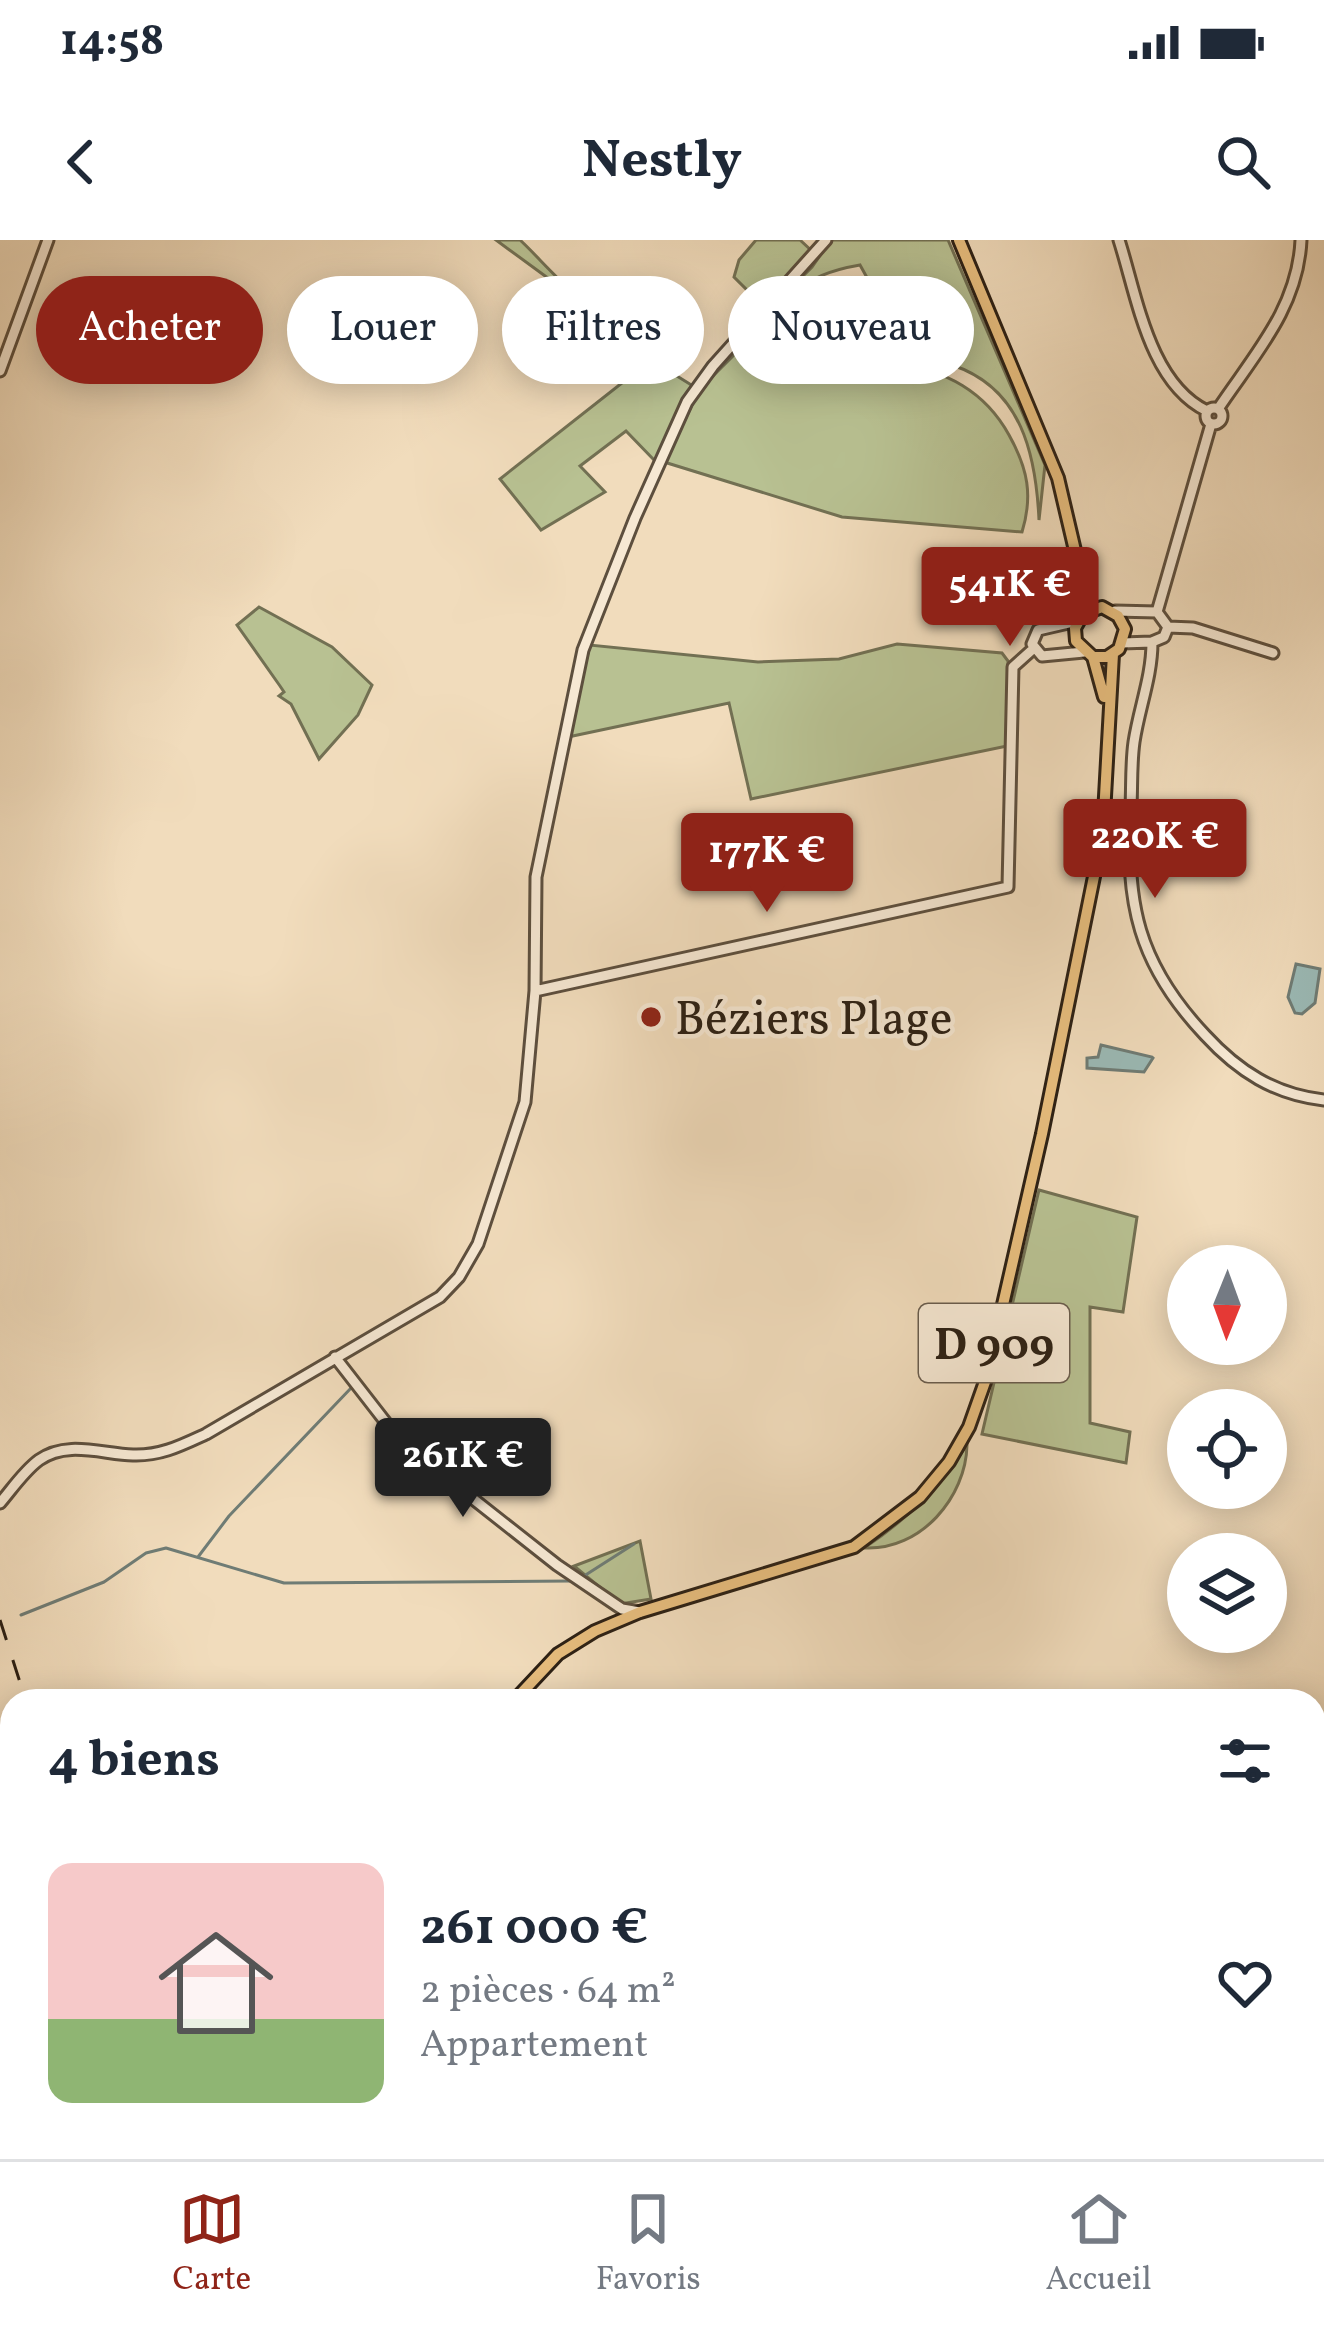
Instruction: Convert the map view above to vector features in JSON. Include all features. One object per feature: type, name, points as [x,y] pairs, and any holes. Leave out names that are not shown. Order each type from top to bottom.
[{"type":"main road","points":[[959,240],[1058,478],[1084,589],[1076,641],[1088,654],[1118,648],[1122,622],[1095,598],[1079,557]]},
{"type":"main road","points":[[1080,617],[1108,609]]},
{"type":"main road","name":"D 909","points":[[525,1689],[558,1654],[596,1631],[640,1612],[854,1546],[920,1498],[969,1427],[986,1379],[1090,897],[1109,771],[1109,717],[1118,648]]},
{"type":"main road","name":"D 909","points":[[1088,654],[1109,717]]},
{"type":"street","points":[[0,371],[47,240]]},
{"type":"street","points":[[0,1503],[32,1466],[51,1454],[87,1449],[135,1455],[170,1451],[440,1297],[459,1277],[478,1244],[526,1102],[536,991],[536,877],[583,650],[687,402],[713,366],[826,240]]},
{"type":"street","points":[[1135,240],[1120,242],[1161,365],[1178,389],[1221,419],[1211,424],[1157,612]]},
{"type":"street","points":[[1213,410],[1287,305],[1301,240]]},
{"type":"street","points":[[1108,609],[1157,612]]},
{"type":"street","points":[[1157,612],[1168,627]]},
{"type":"street","points":[[1033,649],[1038,630],[1080,617]]},
{"type":"street","points":[[1118,648],[1164,637],[1168,627]]},
{"type":"street","points":[[1168,627],[1193,628],[1273,653]]},
{"type":"street","points":[[1152,642],[1150,677],[1133,747],[1129,837],[1131,890],[1144,948],[1172,997],[1213,1043],[1276,1090],[1324,1100]]},
{"type":"street","points":[[536,991],[1008,887],[1013,667],[1033,649]]},
{"type":"street","points":[[1033,649],[1047,657],[1088,654]]},
{"type":"street","points":[[335,1357],[401,1442],[557,1565],[622,1610],[640,1612]]},
{"type":"green space","points":[[496,240],[520,240],[556,276],[545,276]]},
{"type":"green space","points":[[756,240],[800,240],[814,253],[792,276],[734,276],[739,260]]},
{"type":"green space","points":[[831,240],[948,240],[964,276],[866,276],[860,265],[803,276]]},
{"type":"green space","points":[[974,300],[1045,465],[1039,520],[1034,472],[1021,427],[995,390],[976,376]]},
{"type":"green space","points":[[728,361],[728,384],[958,384],[1000,420],[1021,459],[1028,494],[1022,532],[842,517],[664,462],[700,389]]},
{"type":"green space","points":[[621,384],[693,386],[655,461],[626,431],[580,466],[605,492],[541,530],[500,479]]},
{"type":"green space","points":[[259,607],[332,647],[372,685],[358,715],[319,759],[291,704],[279,696],[284,692],[237,625]]},
{"type":"green space","points":[[897,644],[1002,653],[1008,661],[1007,746],[751,799],[729,703],[568,737],[590,645],[758,662],[839,659]]},
{"type":"green space","points":[[1039,1190],[1137,1217],[1123,1312],[1090,1307],[1090,1423],[1130,1432],[1126,1463],[982,1434]]},
{"type":"green space","points":[[967,1445],[958,1483],[936,1517],[904,1540],[864,1548],[921,1502]]},
{"type":"green space","points":[[640,1541],[651,1599],[620,1604],[574,1566]]},
{"type":"water","points":[[1296,964],[1320,969],[1315,1003],[1302,1014],[1295,1013],[1288,997]]},
{"type":"water","points":[[1101,1045],[1153,1058],[1144,1072],[1087,1068],[1087,1058],[1098,1057]]},
{"type":"waterway","points":[[198,1557],[229,1516],[352,1387]]},
{"type":"waterway","points":[[584,1576],[634,1544]]},
{"type":"waterway","points":[[21,1615],[104,1582],[146,1553],[166,1548],[284,1583],[571,1581]]},
{"type":"railway","points":[[0,1620],[22,1689]]},
{"type":"place","name":"Béziers Plage","points":[[651,1017]]}]
